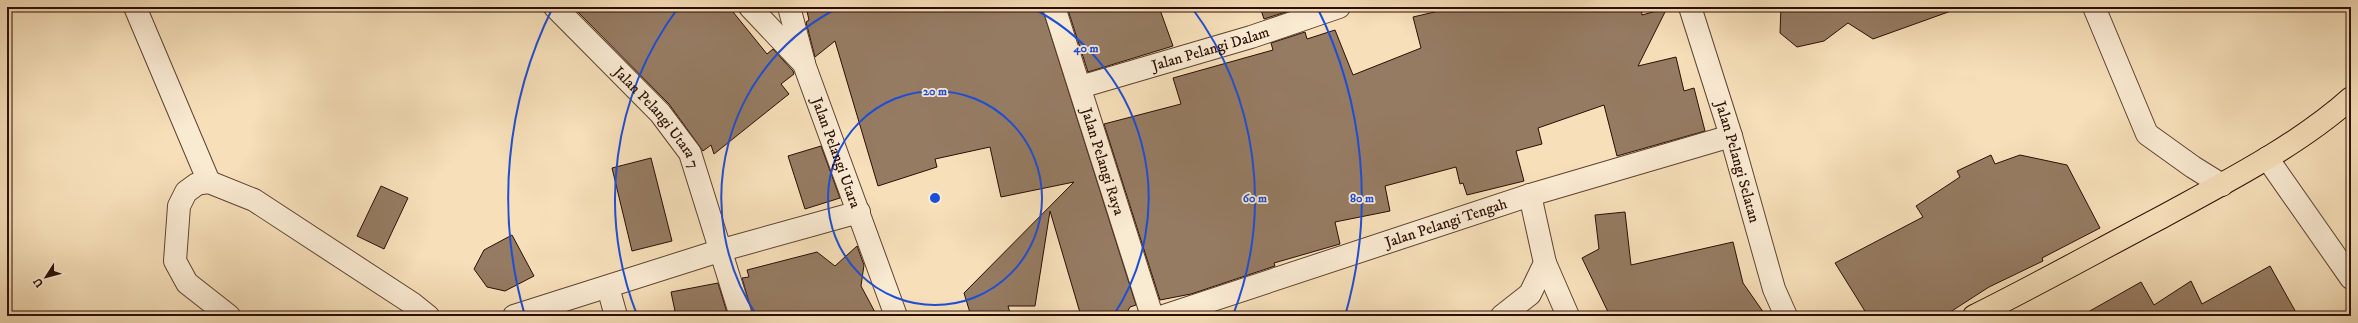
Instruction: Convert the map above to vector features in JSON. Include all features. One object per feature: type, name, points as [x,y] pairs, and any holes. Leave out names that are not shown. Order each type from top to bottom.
[{"type":"main road","points":[[1974,316],[2048,279],[2267,158],[2337,110],[2351,98]]},
{"type":"street","points":[[135,7],[209,182]]},
{"type":"street","name":"Jalan Pelangi Utara 7","points":[[555,7],[660,113],[690,153],[722,250],[741,316]]},
{"type":"street","name":"Jalan Pelangi Utara","points":[[750,7],[804,64],[896,316]]},
{"type":"street","points":[[789,7],[804,64]]},
{"type":"street","name":"Jalan Pelangi Raya","points":[[1054,7],[1152,316]]},
{"type":"street","name":"Jalan Pelangi Dalam","points":[[1080,87],[1251,36],[1339,7]]},
{"type":"street","name":"Jalan Pelangi Selatan","points":[[1690,7],[1731,136],[1774,290],[1786,316]]},
{"type":"street","points":[[2094,7],[2147,134],[2193,167],[2222,184]]},
{"type":"street","name":"Jalan Pelangi Tengah","points":[[1164,316],[1530,196],[1731,136]]},
{"type":"street","points":[[2267,158],[2351,278]]},
{"type":"street","points":[[229,316],[187,284],[175,261],[179,206],[186,192],[197,184],[209,182],[254,200],[413,304],[428,316]]},
{"type":"street","points":[[1530,196],[1544,263],[1568,316]]},
{"type":"street","points":[[514,316],[722,250],[859,212]]},
{"type":"street","points":[[1506,315],[1530,294],[1544,263]]},
{"type":"street","points":[[608,287],[616,316]]},
{"type":"building","points":[[573,7],[729,7],[767,54],[773,49],[793,71],[794,74],[781,84],[789,94],[714,154],[711,145],[703,151],[669,104]]},
{"type":"building","points":[[806,7],[1042,7],[1136,305],[1130,307],[1125,316],[1081,316],[1050,211],[1035,306],[1008,306],[1011,316],[971,316],[964,293],[1074,182],[1001,197],[990,147],[935,159],[937,167],[878,186],[835,41],[815,57],[806,22],[809,20]]},
{"type":"building","points":[[1067,7],[1159,7],[1173,46],[1088,72]]},
{"type":"building","points":[[1260,7],[1298,7],[1298,8],[1264,19]]},
{"type":"building","points":[[1456,7],[1641,7],[1642,15],[1667,8],[1638,66],[1676,57],[1684,91],[1694,88],[1705,131],[1617,156],[1604,105],[1538,128],[1542,144],[1516,151],[1524,181],[1467,195],[1463,183],[1460,184],[1456,167],[1385,186],[1390,211],[1335,222],[1340,244],[1274,263],[1275,266],[1191,294],[1160,300],[1104,124],[1181,104],[1173,78],[1273,50],[1271,43],[1305,32],[1307,39],[1335,30],[1353,75],[1421,48],[1413,17]]},
{"type":"building","points":[[1781,7],[1950,7],[1951,11],[1873,39],[1848,23],[1824,41],[1797,47],[1780,33]]},
{"type":"building","points":[[821,146],[840,198],[805,209],[788,156]]},
{"type":"building","points":[[1991,155],[1995,164],[2020,155],[2067,165],[2100,228],[2042,258],[2043,261],[1989,287],[1944,316],[1868,316],[1835,263],[1923,217],[1916,206],[1960,177],[1957,171]]},
{"type":"building","points":[[651,158],[672,241],[632,251],[612,168]]},
{"type":"building","points":[[381,186],[408,198],[384,249],[357,236]]},
{"type":"building","points":[[1625,212],[1631,265],[1733,242],[1743,283],[1766,316],[1610,316],[1582,258],[1599,249],[1595,215]]},
{"type":"building","points":[[512,235],[534,276],[505,291],[487,287],[474,269],[484,250]]},
{"type":"building","points":[[857,246],[864,265],[861,286],[877,316],[753,316],[742,278],[749,277],[747,270],[817,252],[835,266]]},
{"type":"building","points":[[2270,266],[2298,316],[2081,316],[2141,282],[2154,305],[2191,281],[2202,304]]},
{"type":"building","points":[[718,283],[728,316],[676,316],[671,292]]}]
